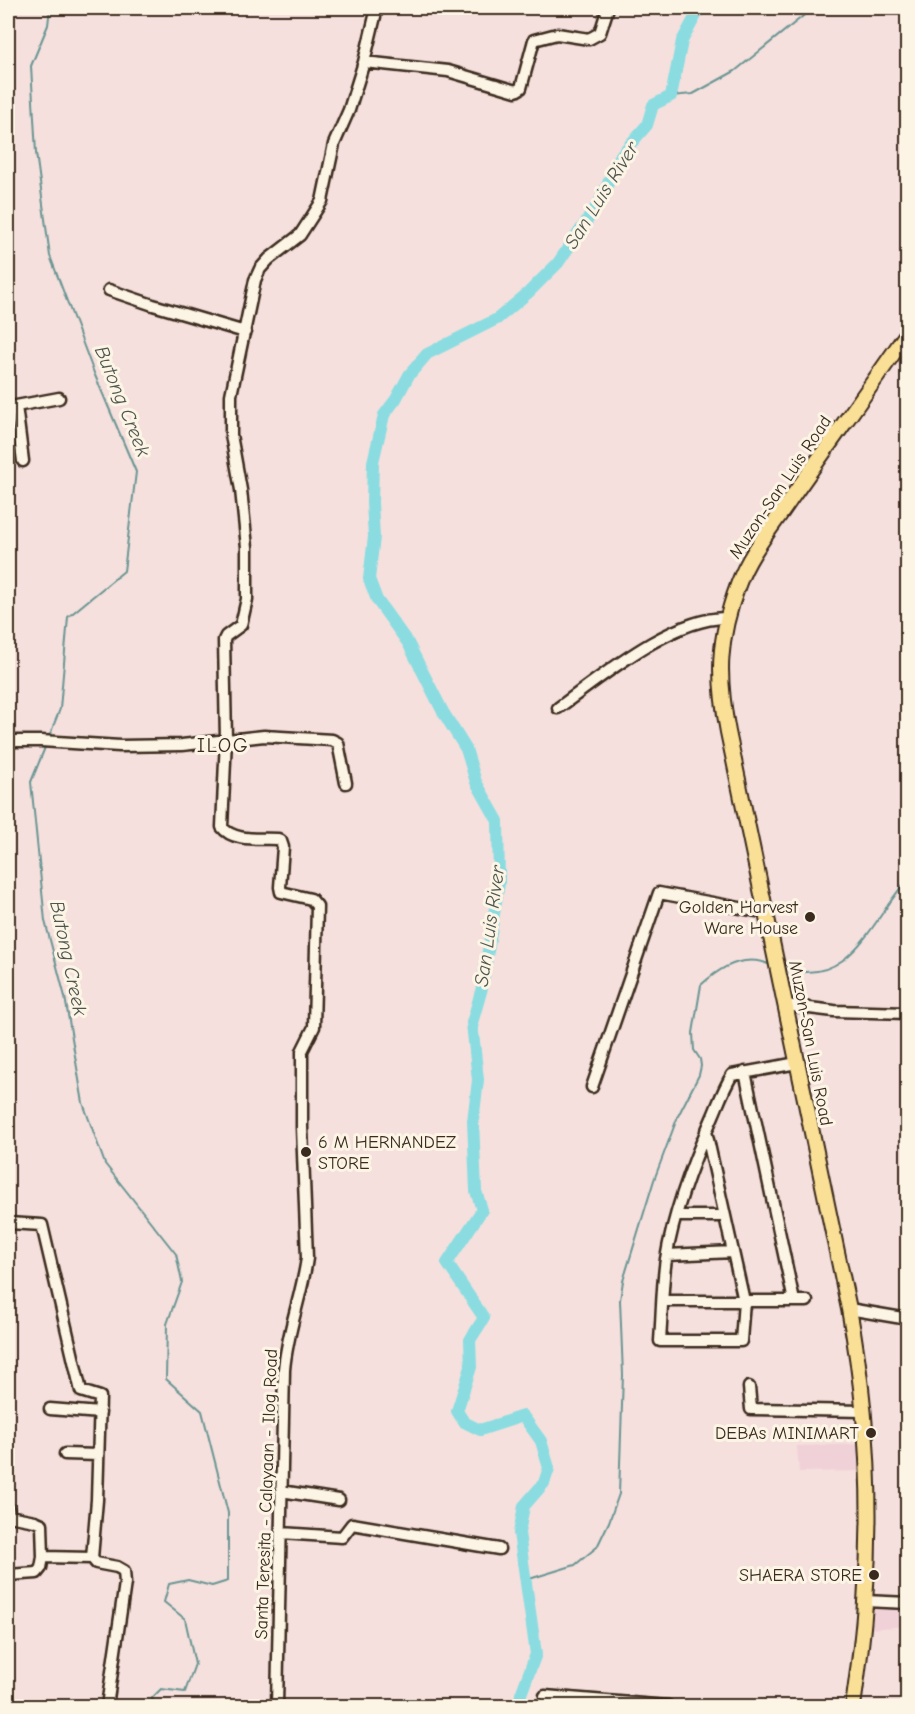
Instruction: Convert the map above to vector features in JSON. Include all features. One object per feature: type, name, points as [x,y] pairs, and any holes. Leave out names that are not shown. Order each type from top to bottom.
[{"type":"main road","name":"Muzon-San Luis Road","points":[[853,1707],[866,1601],[868,1516],[864,1411],[849,1310],[721,697],[720,659],[728,618],[738,585],[754,554],[908,332]]},
{"type":"street","name":"Santa Teresita - Calayaan - Ilog Road","points":[[277,1707],[285,1355],[307,1257],[302,1127],[302,1051],[314,1027],[316,906],[310,899],[281,892],[283,847],[281,841],[234,836],[226,833],[222,827],[226,739],[224,640],[241,625],[247,599],[247,547],[241,490],[231,435],[231,395],[255,280],[260,269],[269,259],[300,235],[322,201],[333,144],[349,110],[377,8]]},
{"type":"street","points":[[364,62],[448,71],[516,92],[521,88],[534,40],[557,34],[589,39],[600,33],[608,8]]},
{"type":"street","points":[[109,290],[245,332]]},
{"type":"street","points":[[23,461],[12,407],[59,398]]},
{"type":"street","points":[[558,708],[638,651],[701,620],[715,617],[728,618]]},
{"type":"street","points":[[8,741],[120,746],[182,745],[264,736],[332,740],[338,743],[346,783]]},
{"type":"street","points":[[592,1087],[659,893],[767,913]]},
{"type":"street","points":[[785,1005],[834,1011],[908,1013]]},
{"type":"street","points":[[706,1131],[744,1301],[741,1341],[660,1341],[667,1255],[676,1216],[697,1152],[706,1131],[732,1075],[797,1063]]},
{"type":"street","points":[[745,1072],[794,1301]]},
{"type":"street","points":[[697,1152],[710,1149]]},
{"type":"street","points":[[676,1216],[725,1216]]},
{"type":"street","points":[[8,1223],[42,1225],[81,1391],[100,1397],[97,1500],[92,1557],[96,1563],[124,1570],[106,1707]]},
{"type":"street","points":[[667,1255],[733,1252]]},
{"type":"street","points":[[663,1301],[807,1301]]},
{"type":"street","points":[[849,1310],[908,1319]]},
{"type":"street","points":[[750,1387],[752,1409],[864,1411]]},
{"type":"street","points":[[50,1409],[100,1413]]},
{"type":"street","points":[[65,1454],[98,1455]]},
{"type":"street","points":[[281,1491],[339,1500]]},
{"type":"street","points":[[8,1508],[9,1516],[42,1524],[43,1557],[38,1573],[8,1575]]},
{"type":"street","points":[[281,1533],[342,1537],[352,1524],[499,1549]]},
{"type":"street","points":[[43,1557],[92,1557]]},
{"type":"street","points":[[866,1601],[908,1603]]},
{"type":"street","points":[[545,1696],[638,1706],[668,1706]]},
{"type":"shaded area","points":[[863,1444],[865,1471],[799,1472],[797,1446]]},
{"type":"shaded area","points":[[907,1601],[907,1626],[870,1629],[871,1604]]},
{"type":"waterway","name":"Butong Creek","points":[[49,737],[60,709],[68,617],[124,571],[136,472],[94,373],[50,256],[36,153],[31,66],[48,25],[50,8]]},
{"type":"waterway","name":"San Luis River","points":[[519,1706],[521,1694],[536,1654],[519,1533],[524,1506],[544,1483],[549,1468],[541,1441],[523,1416],[480,1430],[464,1422],[457,1411],[471,1367],[470,1340],[484,1318],[447,1263],[482,1210],[476,1191],[473,1121],[478,1080],[472,1023],[482,988],[499,883],[498,821],[476,782],[466,749],[443,712],[408,643],[377,600],[369,579],[374,537],[373,462],[384,415],[409,375],[427,354],[497,319],[528,293],[558,263],[599,203],[621,155],[647,125],[653,105],[671,96],[682,41],[700,8]]},
{"type":"waterway","points":[[671,96],[693,94],[735,71],[813,8]]},
{"type":"waterway","name":"Butong Creek","points":[[46,745],[31,782],[45,921],[65,997],[83,1103],[105,1164],[176,1254],[182,1282],[167,1324],[166,1379],[202,1411],[228,1513],[228,1581],[212,1586],[188,1580],[169,1584],[164,1602],[185,1619],[195,1664],[185,1692],[161,1689],[152,1698],[154,1706]]},
{"type":"waterway","points":[[782,968],[806,972],[826,969],[842,960],[857,947],[908,879]]},
{"type":"waterway","points":[[526,1580],[575,1565],[597,1547],[619,1494],[623,1375],[620,1300],[623,1281],[654,1180],[678,1116],[699,1075],[701,1066],[700,1059],[694,1050],[693,1033],[701,985],[716,973],[742,961],[771,965]]},
{"type":"place","name":"Golden Harvest Ware House","points":[[810,917]]},
{"type":"place","name":"6 M HERNANDEZ STORE","points":[[306,1152]]},
{"type":"place","name":"DEBAs MINIMART","points":[[871,1433]]},
{"type":"place","name":"SHAERA STORE","points":[[874,1575]]},
{"type":"district","name":"ILOG","points":[[223,745]]}]
